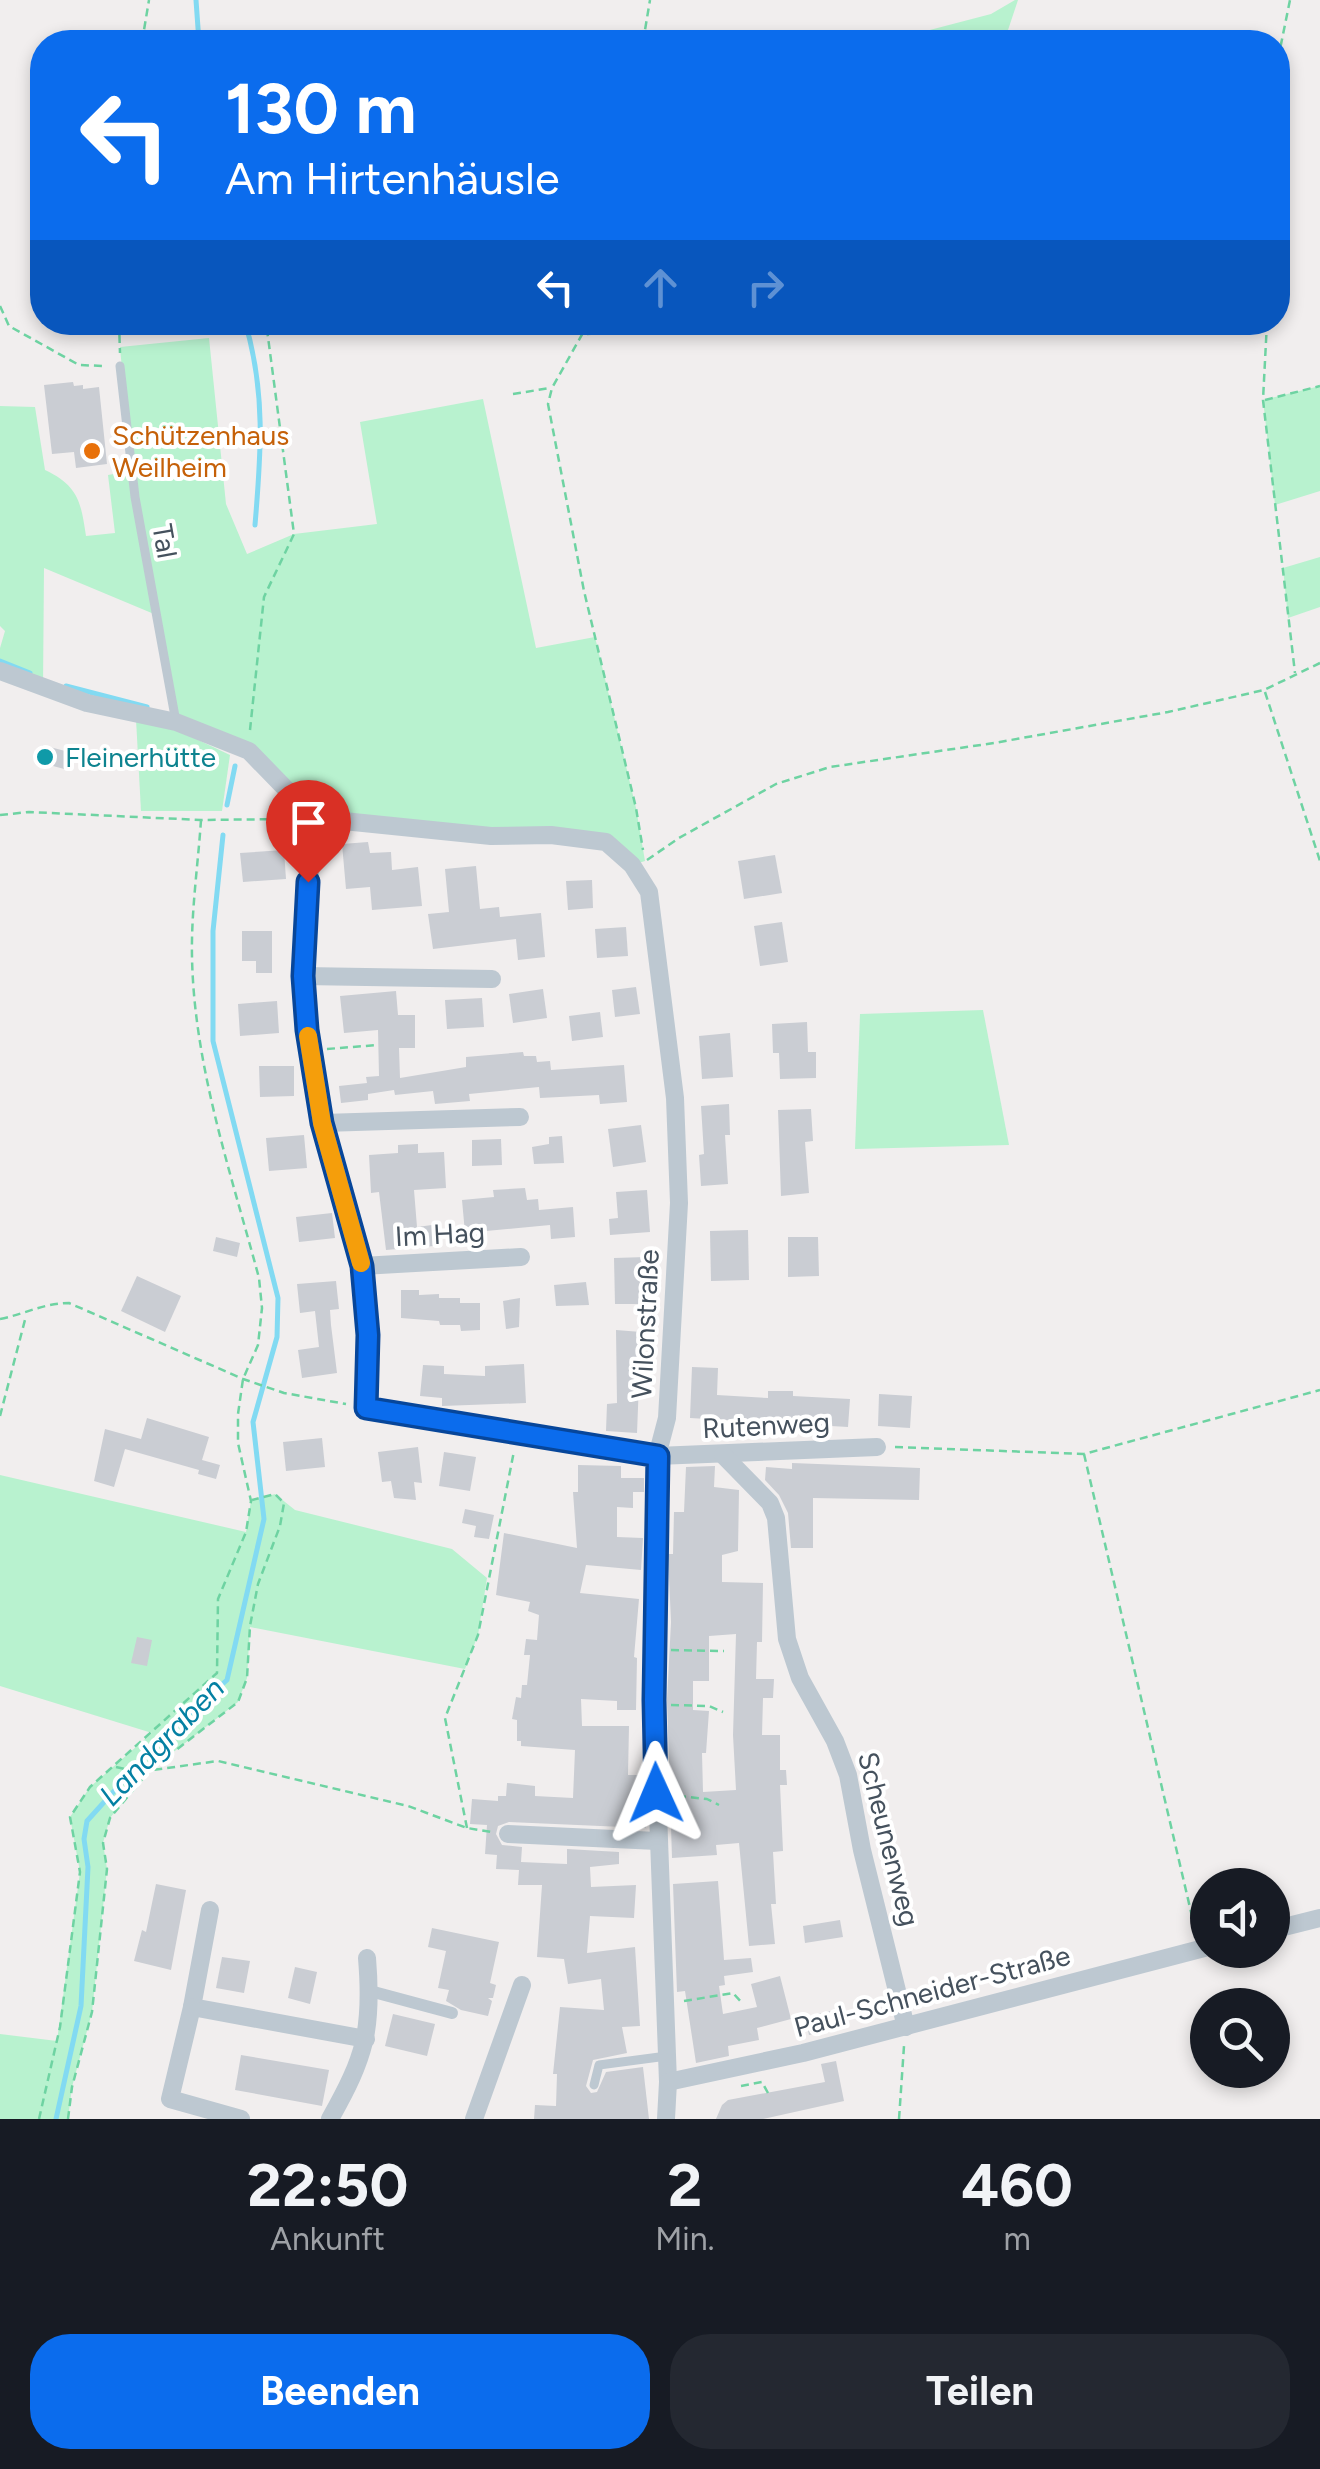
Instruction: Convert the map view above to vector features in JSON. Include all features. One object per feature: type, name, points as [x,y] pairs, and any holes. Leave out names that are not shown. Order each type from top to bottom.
[{"type":"street","points":[[0,670],[87,703],[176,722],[249,751],[314,818],[303,976],[322,1123],[362,1266],[368,1335],[366,1408]]},
{"type":"street","name":"Wilonstraße","points":[[314,818],[490,836],[551,835],[606,842],[632,865],[648,892],[676,1098],[679,1202],[667,1418],[658,1456],[654,1705],[668,2082],[666,2119]]},
{"type":"street","points":[[303,976],[492,979]]},
{"type":"street","points":[[322,1123],[520,1117]]},
{"type":"street","name":"Im Hag","points":[[362,1266],[522,1257]]},
{"type":"street","name":"Rutenweg","points":[[366,1408],[658,1456],[878,1447]]},
{"type":"street","name":"Scheunenweg","points":[[723,1455],[770,1504],[776,1518],[787,1639],[800,1678],[835,1741],[848,1775],[862,1850],[906,2028]]},
{"type":"street","points":[[508,1834],[657,1841]]},
{"type":"street","points":[[210,1910],[170,2100],[242,2119]]},
{"type":"street","points":[[1290,1926],[1320,1918]]},
{"type":"street","name":"Paul-Schneider-Straße","points":[[668,2082],[906,2028],[1190,1952]]},
{"type":"street","points":[[330,2119],[352,2079],[366,2039],[368,1958]]},
{"type":"street","points":[[474,2119],[522,1986]]},
{"type":"street","points":[[370,1991],[452,2012]]},
{"type":"street","points":[[192,2007],[366,2039]]},
{"type":"lane","name":"Tal","points":[[120,366],[134,497],[176,722]]},
{"type":"lane","points":[[594,2085],[599,2065],[667,2056]]},
{"type":"path","points":[[144,30],[148,0]]},
{"type":"path","points":[[645,30],[650,0]]},
{"type":"path","points":[[1284,30],[1290,0]]},
{"type":"path","points":[[0,306],[9,326],[79,365],[120,366],[120,335]]},
{"type":"path","points":[[249,751],[264,597],[294,534],[268,335]]},
{"type":"path","points":[[585,335],[552,388],[548,404],[591,622],[645,861],[776,784],[830,767],[994,744],[1168,712],[1264,690],[1320,663]]},
{"type":"path","points":[[1266,335],[1263,400],[1295,675]]},
{"type":"path","points":[[1263,400],[1320,386]]},
{"type":"path","points":[[513,394],[552,388]]},
{"type":"path","points":[[1264,690],[1320,861]]},
{"type":"path","points":[[0,815],[138,815],[200,820],[314,818]]},
{"type":"path","points":[[39,2119],[60,2027],[80,1872],[70,1817],[90,1787],[217,1672],[218,1599],[246,1532],[251,1501],[238,1442],[243,1378],[258,1346],[262,1308],[259,1278],[204,1074],[192,957],[200,820]]},
{"type":"path","points":[[311,1050],[378,1045]]},
{"type":"path","points":[[0,1319],[27,1313],[46,1302],[69,1303],[284,1394],[366,1408]]},
{"type":"path","points":[[0,1416],[27,1313]]},
{"type":"path","points":[[878,1447],[1084,1454],[1320,1390]]},
{"type":"path","points":[[467,1828],[446,1718],[478,1635],[518,1433]]},
{"type":"path","points":[[1084,1454],[1190,1890]]},
{"type":"path","points":[[68,2119],[72,2086],[92,2012],[107,1869],[103,1843],[110,1818],[149,1770],[238,1702],[247,1678],[250,1626],[258,1584],[280,1526],[284,1503],[275,1494],[251,1501]]},
{"type":"path","points":[[655,1650],[724,1650]]},
{"type":"path","points":[[654,1705],[709,1706],[723,1712]]},
{"type":"path","points":[[115,1766],[138,1772],[218,1761],[408,1806],[467,1828],[508,1834]]},
{"type":"path","points":[[656,1793],[707,1799],[719,1805]]},
{"type":"path","points":[[664,2004],[733,1994],[742,2004]]},
{"type":"path","points":[[899,2119],[906,2028]]},
{"type":"path","points":[[743,2085],[762,2082],[768,2093]]},
{"type":"green space","points":[[1018,0],[1008,30],[930,30],[991,14]]},
{"type":"green space","points":[[209,338],[226,504],[247,554],[294,534],[377,524],[360,422],[483,399],[536,648],[595,637],[645,861],[632,865],[606,841],[314,818],[249,751],[176,722],[154,614],[44,568],[43,688],[0,671],[5,631],[0,626],[0,406],[35,407],[45,470],[72,489],[86,536],[115,533],[108,475],[131,471],[120,347]]},
{"type":"green space","points":[[1320,386],[1320,491],[1275,505],[1263,400]]},
{"type":"green space","points":[[1320,557],[1320,607],[1288,618],[1283,568]]},
{"type":"green space","points":[[136,719],[171,727],[230,755],[222,811],[141,811]]},
{"type":"green space","points":[[983,1010],[1009,1145],[855,1149],[860,1014]]},
{"type":"green space","points":[[0,1475],[246,1532],[251,1501],[275,1494],[295,1510],[452,1549],[487,1578],[478,1635],[465,1669],[250,1627],[247,1678],[238,1702],[149,1771],[110,1818],[103,1843],[107,1869],[92,2012],[72,2087],[68,2119],[0,2119],[0,2034],[57,2041],[80,1872],[70,1817],[90,1787],[152,1733],[0,1686]]},
{"type":"building","points":[[73,382],[74,386],[83,385],[83,389],[99,387],[107,464],[76,468],[74,452],[52,454],[44,385]]},
{"type":"building","points":[[42,745],[73,753],[68,770],[38,762]]},
{"type":"building","points":[[368,842],[370,853],[391,852],[392,870],[418,867],[422,906],[372,910],[370,887],[346,889],[342,844]]},
{"type":"building","points":[[284,850],[286,879],[243,882],[240,853]]},
{"type":"building","points":[[775,855],[782,893],[744,899],[738,861]]},
{"type":"building","points":[[476,866],[480,909],[499,907],[500,917],[541,913],[545,957],[518,960],[516,939],[433,949],[428,914],[449,912],[445,869]]},
{"type":"building","points":[[592,880],[593,908],[568,910],[566,881]]},
{"type":"building","points":[[782,922],[788,962],[760,966],[754,926]]},
{"type":"building","points":[[626,927],[628,956],[597,958],[595,929]]},
{"type":"building","points":[[242,931],[272,931],[272,973],[256,973],[256,961],[242,961]]},
{"type":"building","points":[[636,987],[640,1014],[615,1017],[612,990]]},
{"type":"building","points":[[543,989],[547,1018],[513,1023],[509,994]]},
{"type":"building","points":[[396,991],[398,1015],[415,1015],[415,1048],[399,1048],[400,1078],[466,1067],[466,1057],[523,1052],[524,1056],[536,1056],[537,1062],[550,1061],[551,1070],[624,1065],[627,1102],[600,1104],[599,1095],[540,1098],[539,1087],[469,1094],[470,1101],[435,1104],[433,1091],[395,1095],[394,1090],[368,1094],[368,1100],[341,1103],[339,1086],[367,1083],[366,1077],[379,1076],[378,1030],[344,1033],[340,996]]},
{"type":"building","points":[[482,998],[484,1027],[447,1029],[445,1000]]},
{"type":"building","points":[[277,1001],[279,1033],[240,1036],[238,1004]]},
{"type":"building","points":[[600,1012],[603,1037],[572,1041],[569,1016]]},
{"type":"building","points":[[807,1022],[808,1052],[816,1052],[816,1078],[780,1079],[779,1053],[773,1053],[772,1024]]},
{"type":"building","points":[[730,1033],[733,1077],[702,1079],[699,1036]]},
{"type":"building","points":[[259,1066],[294,1066],[294,1096],[260,1097]]},
{"type":"building","points":[[729,1104],[730,1135],[725,1135],[728,1184],[701,1186],[701,1106]]},
{"type":"building","points":[[811,1109],[813,1141],[805,1142],[809,1193],[781,1196],[778,1110]]},
{"type":"building","points":[[641,1125],[646,1162],[613,1167],[608,1129]]},
{"type":"building","points":[[304,1135],[307,1168],[269,1171],[266,1138]]},
{"type":"building","points":[[562,1136],[564,1163],[534,1164],[532,1147],[549,1144],[549,1137]]},
{"type":"building","points":[[501,1139],[502,1165],[472,1166],[472,1140]]},
{"type":"building","points":[[418,1144],[418,1153],[444,1152],[446,1188],[414,1190],[417,1227],[432,1225],[434,1246],[386,1250],[379,1192],[371,1193],[369,1155],[398,1153],[398,1145]]},
{"type":"building","points":[[525,1188],[527,1200],[538,1199],[539,1210],[573,1207],[575,1237],[551,1239],[550,1225],[465,1233],[462,1200],[494,1197],[493,1190]]},
{"type":"building","points":[[647,1190],[650,1232],[610,1235],[609,1219],[618,1218],[616,1192]]},
{"type":"building","points":[[332,1213],[335,1238],[299,1242],[296,1217]]},
{"type":"building","points":[[748,1230],[749,1280],[711,1281],[710,1231]]},
{"type":"building","points":[[216,1237],[240,1243],[237,1257],[213,1251]]},
{"type":"building","points":[[788,1237],[818,1237],[819,1276],[788,1277]]},
{"type":"building","points":[[646,1257],[647,1304],[615,1304],[614,1258]]},
{"type":"building","points":[[137,1276],[181,1296],[165,1332],[121,1311]]},
{"type":"building","points":[[336,1281],[339,1309],[330,1310],[337,1373],[302,1378],[298,1350],[319,1347],[315,1311],[300,1313],[297,1284]]},
{"type":"building","points":[[586,1282],[589,1305],[556,1306],[554,1285]]},
{"type":"building","points":[[401,1290],[460,1298],[460,1303],[480,1303],[480,1330],[461,1331],[460,1325],[401,1318]]},
{"type":"building","points":[[520,1298],[519,1327],[506,1329],[503,1301]]},
{"type":"building","points":[[616,1330],[641,1332],[637,1433],[606,1431],[607,1404],[617,1403]]},
{"type":"building","points":[[524,1364],[526,1403],[442,1406],[442,1398],[420,1396],[423,1365],[444,1366],[444,1374],[485,1376],[485,1366]]},
{"type":"building","points":[[692,1367],[718,1368],[717,1395],[768,1398],[768,1391],[793,1391],[793,1396],[850,1399],[848,1427],[690,1418]]},
{"type":"building","points":[[879,1394],[912,1396],[910,1428],[878,1426]]},
{"type":"building","points":[[147,1418],[209,1437],[202,1460],[220,1465],[216,1479],[198,1474],[199,1470],[125,1449],[114,1487],[94,1481],[105,1429],[141,1439]]},
{"type":"building","points":[[322,1438],[325,1467],[286,1471],[283,1442]]},
{"type":"building","points":[[418,1447],[422,1483],[414,1482],[416,1500],[394,1498],[391,1481],[382,1482],[378,1452]]},
{"type":"building","points":[[444,1452],[476,1457],[470,1491],[439,1486]]},
{"type":"building","points":[[792,1463],[920,1468],[919,1500],[813,1498],[813,1548],[791,1548],[788,1513],[765,1480],[766,1467],[792,1469]]},
{"type":"building","points":[[578,1465],[621,1466],[621,1478],[644,1478],[644,1492],[633,1492],[633,1508],[617,1507],[617,1537],[643,1538],[641,1570],[586,1565],[580,1593],[639,1599],[634,1657],[636,1710],[617,1710],[617,1701],[581,1699],[582,1726],[629,1726],[628,1775],[640,1775],[639,1801],[645,1802],[646,1828],[509,1822],[498,1826],[496,1834],[502,1845],[522,1847],[521,1862],[567,1864],[567,1849],[619,1852],[619,1864],[590,1867],[591,1887],[636,1885],[634,1918],[590,1916],[587,1953],[635,1947],[640,2026],[622,2027],[627,2053],[593,2060],[586,2086],[591,2093],[597,2092],[606,2072],[643,2067],[649,2119],[534,2119],[535,2105],[556,2106],[557,2074],[553,2074],[560,2007],[604,2010],[601,1979],[568,1984],[564,1959],[537,1957],[542,1885],[518,1885],[519,1870],[496,1869],[497,1855],[485,1854],[487,1825],[470,1824],[472,1799],[498,1801],[498,1796],[506,1796],[507,1783],[535,1786],[535,1796],[573,1798],[575,1750],[521,1746],[521,1741],[517,1741],[517,1720],[512,1719],[516,1697],[521,1698],[522,1685],[527,1685],[530,1655],[524,1655],[526,1639],[537,1640],[539,1615],[528,1611],[530,1602],[496,1595],[504,1533],[577,1548],[573,1492],[578,1492]]},
{"type":"building","points":[[715,1466],[714,1487],[739,1490],[738,1551],[722,1555],[722,1582],[763,1583],[762,1642],[757,1642],[756,1679],[774,1679],[773,1698],[763,1698],[762,1735],[780,1735],[780,1770],[786,1770],[787,1785],[780,1785],[783,1851],[773,1852],[776,1904],[771,1904],[775,1944],[749,1946],[739,1843],[716,1845],[717,1855],[672,1858],[668,1554],[673,1554],[674,1512],[684,1512],[686,1467]],"holes":[[[736,1634],[736,1790],[703,1792],[702,1753],[706,1753],[709,1711],[693,1710],[693,1681],[709,1681],[709,1636]]]},
{"type":"building","points":[[465,1509],[494,1515],[489,1539],[474,1537],[476,1526],[462,1523]]},
{"type":"building","points":[[137,1637],[152,1640],[147,1666],[131,1663]]},
{"type":"building","points":[[718,1881],[724,1960],[751,1958],[753,1972],[724,1976],[725,1985],[719,1986],[723,2014],[757,2007],[751,1984],[780,1976],[791,2019],[757,2028],[759,2040],[728,2046],[729,2056],[696,2063],[685,1991],[677,1992],[673,1884]]},
{"type":"building","points":[[156,1884],[186,1890],[171,1970],[134,1961],[142,1930],[146,1932]]},
{"type":"building","points":[[840,1920],[843,1937],[805,1943],[803,1926]]},
{"type":"building","points":[[432,1928],[499,1942],[490,1983],[496,1985],[493,1998],[488,1998],[492,2001],[488,2016],[461,2010],[446,2001],[449,1990],[438,1988],[446,1951],[428,1947]]},
{"type":"building","points":[[222,1957],[250,1961],[244,1993],[216,1988]]},
{"type":"building","points":[[295,1967],[317,1972],[310,2004],[288,1998]]},
{"type":"building","points":[[835,2010],[840,2027],[809,2035],[805,2017]]},
{"type":"building","points":[[393,2014],[435,2024],[427,2056],[385,2046]]},
{"type":"building","points":[[241,2055],[329,2070],[322,2106],[235,2090]]},
{"type":"building","points":[[836,2061],[844,2101],[763,2119],[716,2119],[728,2100],[825,2082],[821,2064]]},
{"type":"waterway","name":"Landgraben","points":[[196,0],[198,30]]},
{"type":"waterway","name":"Landgraben","points":[[248,335],[259,398],[255,525]]},
{"type":"waterway","points":[[0,661],[30,673]]},
{"type":"waterway","points":[[66,686],[147,707]]},
{"type":"waterway","name":"Landgraben","points":[[227,805],[235,766]]},
{"type":"waterway","name":"Landgraben","points":[[56,2119],[81,2006],[87,1821],[162,1738],[227,1680],[264,1519],[253,1422],[277,1337],[278,1298],[213,1041],[213,931],[223,835]]},
{"type":"slow traffic","points":[[308,1036],[322,1123],[361,1263]]},
{"type":"place","name":"Schützenhaus Weilheim","points":[[92,451]]},
{"type":"place","name":"Fleinerhütte","points":[[45,757]]},
{"type":"route","points":[[308,882],[303,976],[307,1030],[322,1123],[362,1266],[368,1335],[366,1408],[658,1456],[656,1793]]}]
